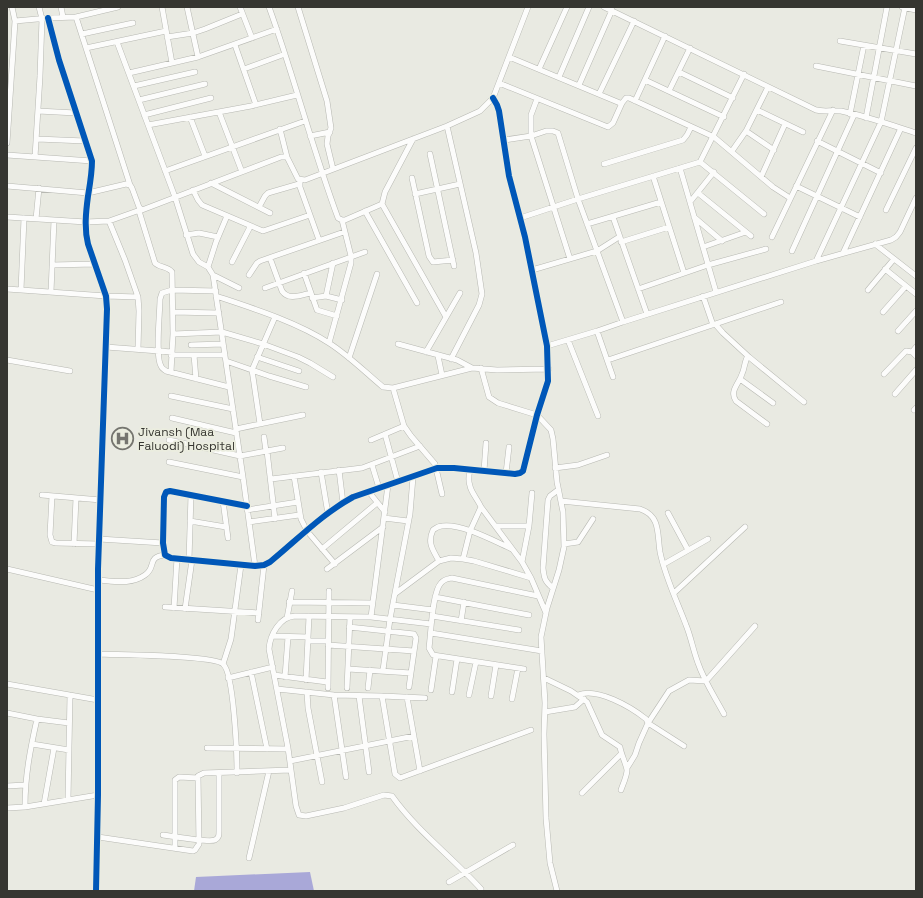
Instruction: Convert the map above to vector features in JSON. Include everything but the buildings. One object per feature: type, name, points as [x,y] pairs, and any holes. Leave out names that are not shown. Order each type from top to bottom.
[{"type":"street","points":[[7,143],[15,21],[12,7]]},
{"type":"street","points":[[39,7],[45,18],[92,161],[88,193],[86,235],[106,296],[106,347],[98,580],[98,837],[96,891]]},
{"type":"street","points":[[61,7],[63,16]]},
{"type":"street","points":[[15,21],[63,16],[76,17],[118,7]]},
{"type":"street","points":[[162,7],[172,63]]},
{"type":"street","points":[[187,7],[198,57]]},
{"type":"street","points":[[240,7],[252,38]]},
{"type":"street","points":[[269,7],[322,174],[338,218],[342,220],[344,232],[352,256],[350,272],[330,343]]},
{"type":"street","points":[[298,7],[327,101],[331,122],[327,144],[333,169]]},
{"type":"street","points":[[259,207],[268,193],[447,126],[480,111],[493,98],[528,7]]},
{"type":"street","points":[[539,69],[567,7]]},
{"type":"street","points":[[558,76],[590,7]]},
{"type":"street","points":[[604,7],[816,110],[825,112],[833,110],[852,114],[916,133]]},
{"type":"street","points":[[866,118],[886,7]]},
{"type":"street","points":[[816,261],[881,122],[896,50],[903,7],[916,10]]},
{"type":"street","points":[[579,85],[612,10]]},
{"type":"street","points":[[167,37],[193,33],[215,26],[242,14]]},
{"type":"street","points":[[76,17],[130,185],[140,210],[155,263],[160,267],[168,268],[172,272],[173,334],[171,372]]},
{"type":"street","points":[[35,156],[45,18]]},
{"type":"street","points":[[599,94],[634,21]]},
{"type":"street","points":[[82,34],[133,23]]},
{"type":"street","points":[[129,73],[198,57],[277,29]]},
{"type":"street","points":[[86,48],[166,31]]},
{"type":"street","points":[[635,101],[665,36]]},
{"type":"street","points":[[840,41],[916,54]]},
{"type":"street","points":[[117,42],[175,197],[193,254],[200,262],[208,267],[213,275],[243,477],[254,566]]},
{"type":"street","points":[[235,45],[256,105]]},
{"type":"street","points":[[792,251],[838,152],[852,114],[864,45]]},
{"type":"street","points":[[669,91],[690,48]]},
{"type":"street","points":[[244,69],[285,54]]},
{"type":"street","points":[[509,57],[622,103]]},
{"type":"street","points":[[816,66],[916,86]]},
{"type":"street","points":[[134,86],[195,72]]},
{"type":"street","points":[[679,72],[733,98]]},
{"type":"street","points":[[520,218],[700,162],[724,117],[744,74]]},
{"type":"street","points":[[645,80],[724,117]]},
{"type":"street","points":[[499,83],[608,127],[613,123],[622,103],[626,98],[635,101],[714,137],[761,177],[790,198]]},
{"type":"street","points":[[139,100],[205,84]]},
{"type":"street","points":[[732,151],[746,131],[768,87]]},
{"type":"street","points":[[148,125],[256,105],[297,95]]},
{"type":"street","points":[[144,115],[212,98]]},
{"type":"street","points":[[98,580],[125,582],[132,581],[148,572],[155,558],[158,556],[241,565],[264,565],[328,514],[353,497],[437,468],[470,469],[520,474],[523,471],[537,415],[548,381],[549,369],[547,346],[532,270],[510,176],[499,111],[493,98]]},
{"type":"street","points":[[538,99],[531,115],[530,136],[570,259]]},
{"type":"street","points":[[757,110],[803,132]]},
{"type":"street","points":[[772,237],[833,110]]},
{"type":"street","points":[[38,111],[76,113]]},
{"type":"street","points":[[220,112],[242,172]]},
{"type":"street","points":[[190,118],[205,156]]},
{"type":"street","points":[[165,171],[305,121]]},
{"type":"street","points":[[761,177],[786,124]]},
{"type":"street","points":[[447,126],[476,253],[482,294],[479,305],[451,359]]},
{"type":"street","points":[[604,164],[682,140],[688,135],[692,126]]},
{"type":"street","points":[[843,253],[901,128]]},
{"type":"street","points":[[280,129],[287,157],[300,182],[319,240]]},
{"type":"street","points":[[504,140],[553,131],[558,133],[578,199],[623,322]]},
{"type":"street","points":[[746,131],[774,150]]},
{"type":"street","points":[[310,136],[330,132]]},
{"type":"street","points":[[37,139],[85,141]]},
{"type":"street","points":[[413,139],[385,192],[382,204],[446,317]]},
{"type":"street","points":[[817,141],[881,173]]},
{"type":"street","points":[[886,210],[916,148]]},
{"type":"street","points":[[430,154],[454,266]]},
{"type":"street","points":[[7,155],[92,161]]},
{"type":"street","points":[[7,217],[86,222],[109,221],[143,210],[281,157],[287,157]]},
{"type":"street","points":[[700,162],[764,214]]},
{"type":"street","points":[[680,168],[716,292]]},
{"type":"street","points":[[690,202],[714,172]]},
{"type":"street","points":[[653,176],[684,273]]},
{"type":"street","points":[[412,178],[431,260],[436,262],[453,260]]},
{"type":"street","points":[[211,183],[270,213]]},
{"type":"street","points":[[415,194],[460,184]]},
{"type":"street","points":[[7,186],[88,193],[123,185],[130,185]]},
{"type":"street","points":[[796,186],[860,216]]},
{"type":"street","points":[[36,219],[39,188]]},
{"type":"street","points":[[193,190],[202,205],[259,230],[267,230],[310,215]]},
{"type":"street","points":[[698,193],[748,234],[722,240],[703,247]]},
{"type":"street","points":[[547,346],[816,261],[891,240],[900,232],[916,198]]},
{"type":"street","points":[[587,224],[661,202]]},
{"type":"street","points":[[342,220],[382,204]]},
{"type":"street","points":[[365,211],[417,303]]},
{"type":"street","points":[[208,267],[227,216]]},
{"type":"street","points":[[613,217],[647,314]]},
{"type":"street","points":[[694,217],[722,240]]},
{"type":"street","points":[[21,290],[24,218]]},
{"type":"street","points":[[51,292],[54,220]]},
{"type":"street","points":[[109,221],[138,297],[138,349]]},
{"type":"street","points":[[232,262],[250,227]]},
{"type":"street","points":[[532,270],[597,251],[620,240],[669,227]]},
{"type":"street","points":[[249,275],[257,263],[344,232]]},
{"type":"street","points":[[186,235],[199,233],[218,237]]},
{"type":"street","points":[[874,244],[916,276]]},
{"type":"street","points":[[638,289],[708,265],[766,249]]},
{"type":"street","points":[[266,288],[364,252]]},
{"type":"street","points":[[270,258],[282,291],[285,295],[294,297],[311,295],[326,296],[342,300]]},
{"type":"street","points":[[868,290],[894,259]]},
{"type":"street","points":[[326,296],[333,263]]},
{"type":"street","points":[[52,265],[95,264]]},
{"type":"street","points":[[885,269],[916,294]]},
{"type":"street","points":[[304,273],[317,310],[337,316]]},
{"type":"street","points":[[349,358],[377,274]]},
{"type":"street","points":[[213,275],[239,288]]},
{"type":"street","points":[[883,312],[906,286]]},
{"type":"street","points":[[7,289],[138,297]]},
{"type":"street","points":[[230,387],[171,372],[160,366],[160,296],[165,291],[172,290],[216,294],[310,331],[330,343],[383,387],[393,388],[472,368],[505,370],[549,369]]},
{"type":"street","points":[[426,352],[460,293]]},
{"type":"street","points":[[703,296],[715,325],[748,356],[804,402]]},
{"type":"street","points":[[608,360],[781,302]]},
{"type":"street","points":[[898,332],[916,311]]},
{"type":"street","points":[[173,312],[219,313]]},
{"type":"street","points":[[260,424],[252,370],[274,318]]},
{"type":"street","points":[[597,331],[613,377]]},
{"type":"street","points":[[173,334],[222,332],[263,344],[310,362],[333,377]]},
{"type":"street","points":[[568,340],[598,416]]},
{"type":"street","points":[[191,345],[223,344]]},
{"type":"street","points":[[398,344],[465,363],[472,368]]},
{"type":"street","points":[[106,347],[194,355],[225,355]]},
{"type":"street","points":[[884,374],[906,351],[914,354],[916,347]]},
{"type":"street","points":[[194,355],[196,379]]},
{"type":"street","points":[[438,356],[442,375]]},
{"type":"street","points":[[748,356],[745,360],[740,379],[733,394],[734,398],[766,424]]},
{"type":"street","points":[[257,357],[298,371]]},
{"type":"street","points":[[7,360],[70,370]]},
{"type":"street","points":[[226,361],[306,387]]},
{"type":"street","points":[[481,368],[486,390],[492,401],[537,415],[551,430],[553,439],[555,468],[561,501],[564,544],[562,560],[546,613],[542,637],[542,651],[544,678],[548,854],[556,890]]},
{"type":"street","points":[[895,394],[916,370]]},
{"type":"street","points":[[740,379],[773,403]]},
{"type":"street","points":[[393,388],[404,426],[432,459],[437,468],[442,494]]},
{"type":"street","points":[[171,396],[233,409]]},
{"type":"street","points":[[172,418],[236,431],[260,424],[303,415]]},
{"type":"street","points":[[371,440],[404,426]]},
{"type":"street","points":[[385,434],[398,482]]},
{"type":"street","points":[[264,437],[271,479],[275,519]]},
{"type":"street","points":[[169,440],[240,456],[283,448]]},
{"type":"street","points":[[484,471],[486,443]]},
{"type":"street","points":[[271,479],[362,468],[420,446]]},
{"type":"street","points":[[506,473],[509,447]]},
{"type":"street","points":[[555,468],[578,465],[607,455]]},
{"type":"street","points":[[169,462],[243,477]]},
{"type":"street","points":[[372,465],[379,488]]},
{"type":"street","points":[[470,469],[470,486],[480,504],[522,562],[531,578],[546,613]]},
{"type":"street","points":[[339,470],[343,503]]},
{"type":"street","points":[[322,472],[328,514]]},
{"type":"street","points":[[294,476],[299,515],[307,531],[335,564]]},
{"type":"street","points":[[383,670],[390,619],[396,593],[408,521],[413,477]]},
{"type":"street","points":[[371,617],[388,485]]},
{"type":"street","points":[[553,588],[544,578],[544,535],[548,500],[558,487]]},
{"type":"street","points":[[165,556],[163,542],[165,494],[168,491],[223,501],[247,508],[298,502]]},
{"type":"street","points":[[369,492],[384,515],[408,521]]},
{"type":"street","points":[[522,562],[529,526],[532,493]]},
{"type":"street","points":[[42,495],[101,500]]},
{"type":"street","points":[[185,609],[190,560],[191,495]]},
{"type":"street","points":[[52,496],[50,540],[52,542],[74,544],[99,541],[163,542]]},
{"type":"street","points":[[74,544],[76,498]]},
{"type":"street","points":[[223,501],[228,538]]},
{"type":"street","points":[[561,501],[640,509],[647,511],[652,516],[656,523],[664,564],[688,629],[698,662],[706,681],[724,714]]},
{"type":"street","points":[[322,549],[377,503]]},
{"type":"street","points":[[463,559],[470,531],[480,504]]},
{"type":"street","points":[[668,512],[688,550]]},
{"type":"street","points":[[249,522],[299,515]]},
{"type":"street","points":[[564,544],[578,542],[593,519]]},
{"type":"street","points":[[190,521],[226,527]]},
{"type":"street","points":[[439,561],[430,546],[433,530],[442,526],[451,526],[470,531],[513,550]]},
{"type":"street","points":[[496,526],[529,526]]},
{"type":"street","points":[[327,569],[383,527]]},
{"type":"street","points":[[674,594],[745,527]]},
{"type":"street","points":[[664,564],[708,539]]},
{"type":"street","points":[[174,608],[177,558]]},
{"type":"street","points":[[396,593],[439,561],[451,558],[463,559],[531,578]]},
{"type":"street","points":[[223,664],[231,639],[233,612],[241,565]]},
{"type":"street","points":[[258,620],[264,565]]},
{"type":"street","points":[[7,569],[98,590]]},
{"type":"street","points":[[524,669],[436,656],[431,652],[429,648],[435,596],[442,581],[452,578],[538,596]]},
{"type":"street","points":[[287,618],[292,591]]},
{"type":"street","points":[[274,675],[328,685],[329,591]]},
{"type":"street","points":[[435,596],[529,615]]},
{"type":"street","points":[[289,602],[372,604]]},
{"type":"street","points":[[461,621],[464,602]]},
{"type":"street","points":[[393,605],[433,613],[461,621],[519,630]]},
{"type":"street","points":[[165,607],[259,613]]},
{"type":"street","points":[[432,624],[371,617],[295,616],[287,618],[276,629],[272,636],[269,649],[288,749],[296,806],[299,815],[306,816],[344,808],[384,795],[392,796],[406,816],[466,872],[481,889]]},
{"type":"street","points":[[306,680],[309,616]]},
{"type":"street","points":[[348,688],[350,616]]},
{"type":"street","points":[[706,681],[755,626]]},
{"type":"street","points":[[349,627],[414,634],[416,638],[409,687]]},
{"type":"street","points":[[431,633],[542,651]]},
{"type":"street","points":[[272,636],[288,636],[349,646],[414,651]]},
{"type":"street","points":[[285,677],[288,636]]},
{"type":"street","points":[[98,654],[193,657],[218,661],[223,664],[228,678],[234,709],[237,773]]},
{"type":"street","points":[[431,690],[436,656]]},
{"type":"street","points":[[452,692],[457,659]]},
{"type":"street","points":[[469,695],[476,662]]},
{"type":"street","points":[[491,696],[496,665]]},
{"type":"street","points":[[228,678],[273,667]]},
{"type":"street","points":[[512,700],[518,668]]},
{"type":"street","points":[[348,669],[383,670],[411,673]]},
{"type":"street","points":[[368,688],[370,670]]},
{"type":"street","points":[[251,672],[266,749]]},
{"type":"street","points":[[544,678],[584,699],[589,705],[602,735],[620,747],[621,754],[627,768]]},
{"type":"street","points":[[621,790],[627,768],[635,755],[648,723],[670,691],[689,680],[706,681]]},
{"type":"street","points":[[7,684],[98,700]]},
{"type":"street","points":[[277,690],[334,695],[425,698]]},
{"type":"street","points":[[307,692],[308,708],[322,782]]},
{"type":"street","points":[[578,695],[582,693],[593,693],[613,700],[644,718],[648,723],[684,746]]},
{"type":"street","points":[[68,799],[70,695]]},
{"type":"street","points":[[334,695],[346,777]]},
{"type":"street","points":[[359,696],[369,772]]},
{"type":"street","points":[[382,696],[389,742],[395,774],[397,777],[403,777],[531,730]]},
{"type":"street","points":[[407,697],[420,771]]},
{"type":"street","points":[[545,712],[575,707],[584,699]]},
{"type":"street","points":[[7,714],[37,720],[69,723]]},
{"type":"street","points":[[25,807],[25,785],[37,720]]},
{"type":"street","points":[[290,761],[414,736]]},
{"type":"street","points":[[32,744],[69,750]]},
{"type":"street","points":[[44,804],[54,748]]},
{"type":"street","points":[[207,748],[288,749]]},
{"type":"street","points":[[582,793],[621,754]]},
{"type":"street","points":[[98,837],[195,850],[199,844],[198,778],[201,774],[291,770]]},
{"type":"street","points":[[249,858],[270,771]]},
{"type":"street","points":[[163,835],[199,840],[214,840],[219,836],[219,773]]},
{"type":"street","points":[[176,848],[175,780],[179,777],[198,778]]},
{"type":"street","points":[[7,786],[25,785]]},
{"type":"street","points":[[7,808],[25,807],[98,795]]},
{"type":"street","points":[[449,882],[513,845]]},
{"type":"water","points":[[310,872],[314,891],[194,891],[196,877]]},
{"type":"cycle path","points":[[48,18],[59,60],[92,161],[86,214],[86,232],[88,244],[106,296],[107,309],[98,569],[98,795],[96,891]]},
{"type":"cycle path","points":[[247,506],[170,491],[166,492],[164,497],[163,543],[165,555],[171,558],[255,566],[264,565],[270,562],[320,519],[353,497],[437,468],[454,468],[515,474],[523,471],[537,415],[548,381],[547,346],[525,237],[509,176],[499,111],[493,98]]},
{"type":"place","name":"Jivansh (Maa Faluodi) Hospital","points":[[122,439]]}]
